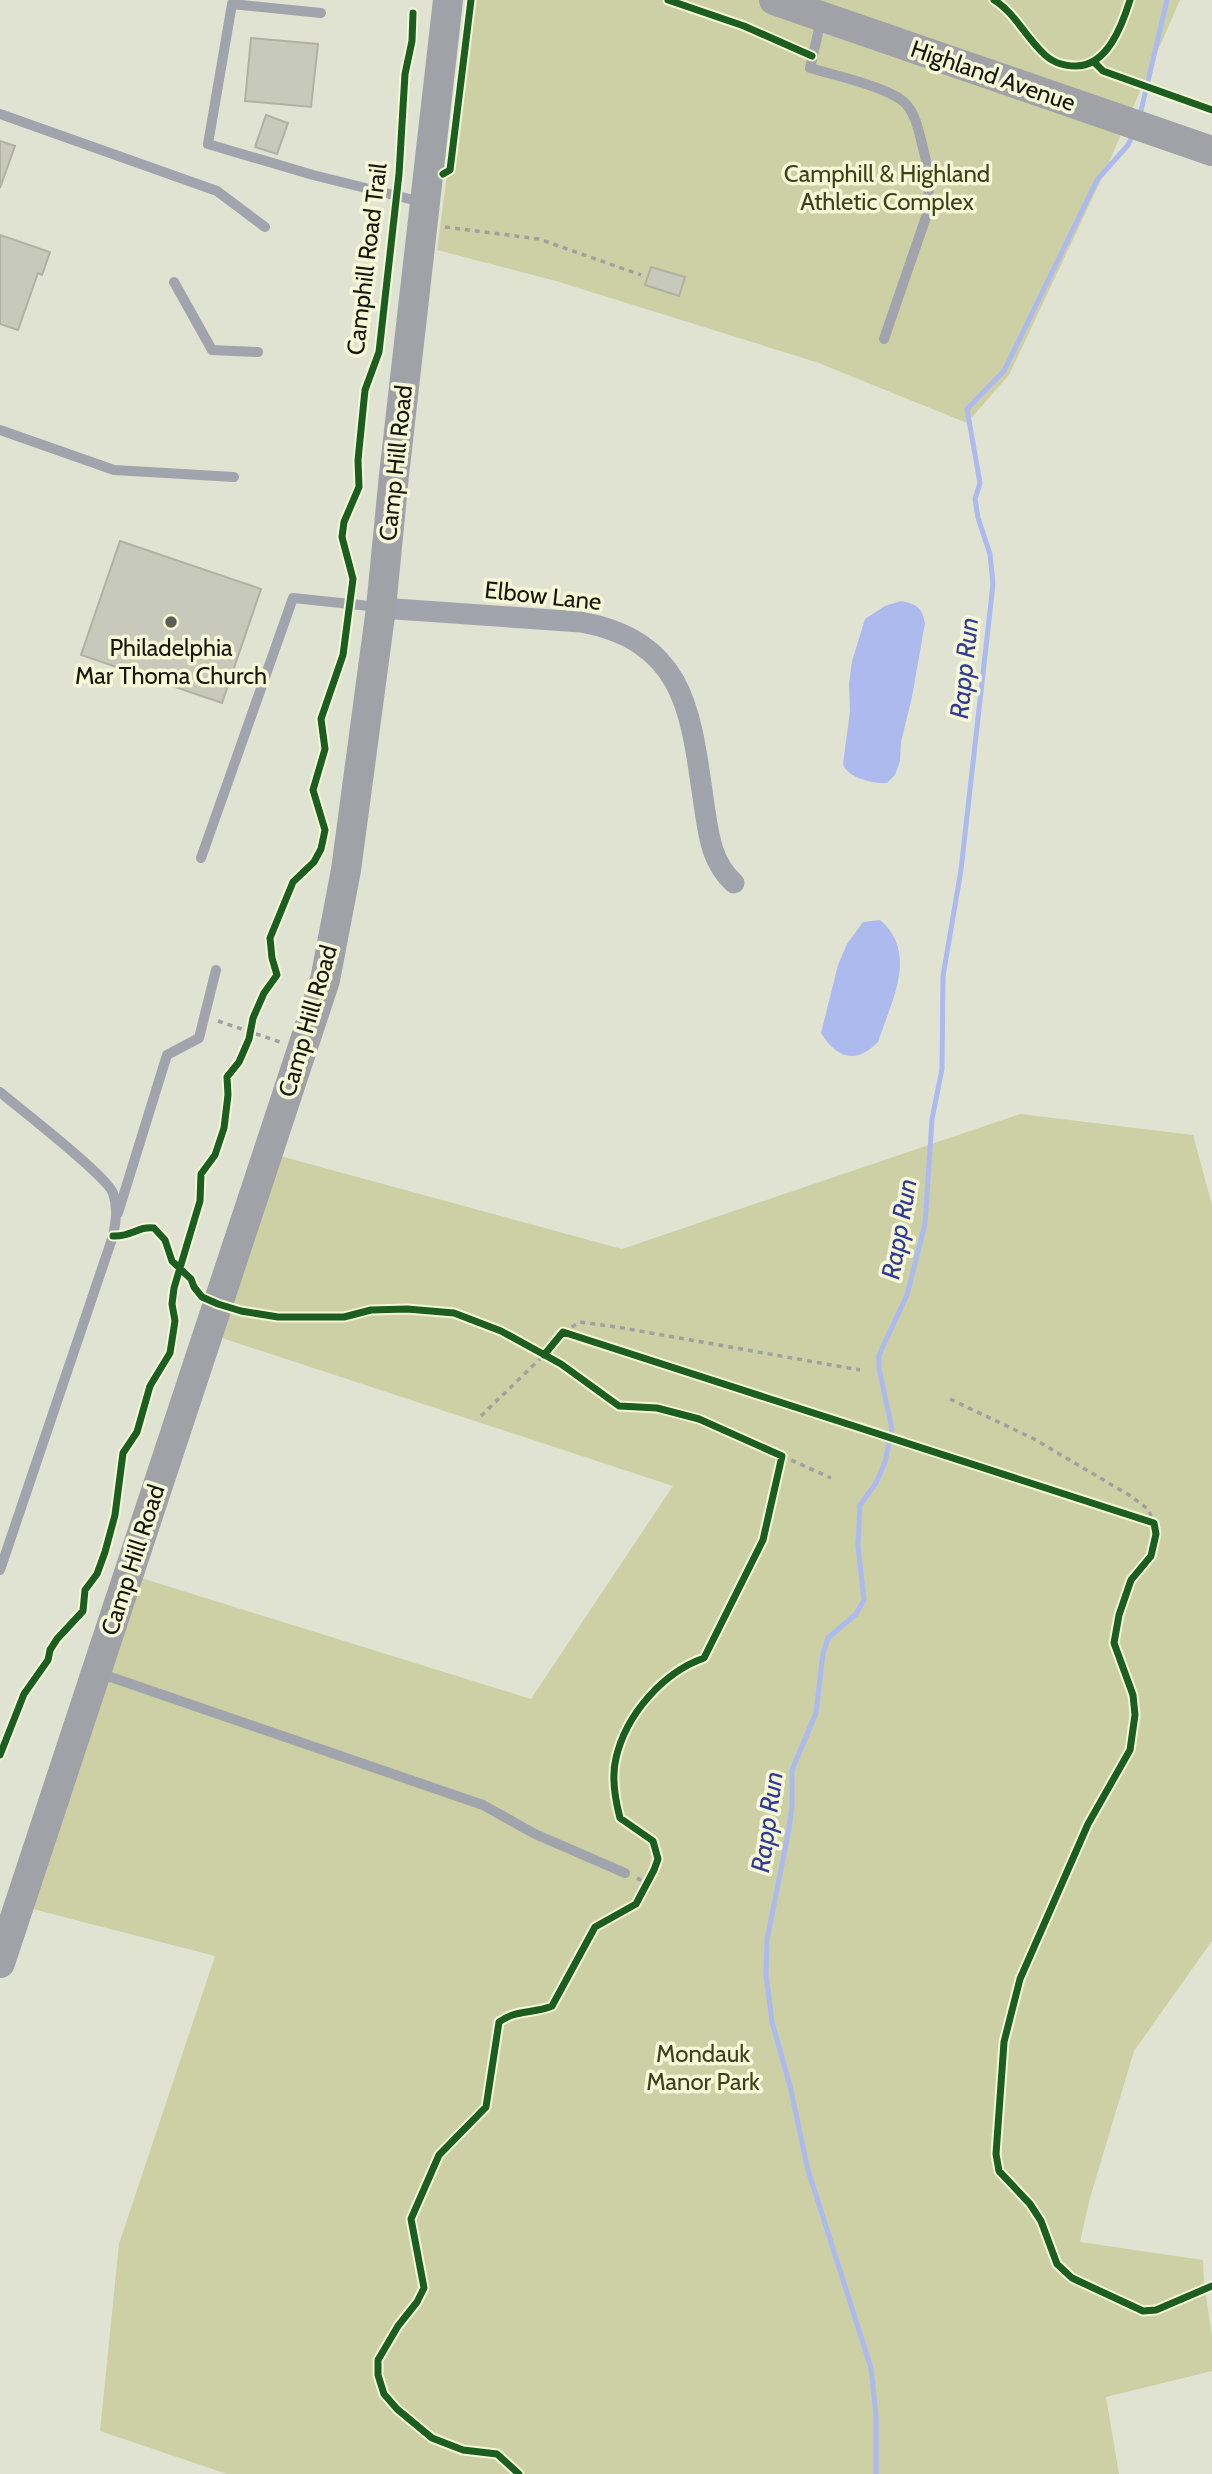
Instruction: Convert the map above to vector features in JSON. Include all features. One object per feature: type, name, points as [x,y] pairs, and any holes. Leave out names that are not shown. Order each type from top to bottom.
[{"type":"street","name":"Camp Hill Road","points":[[0,1963],[325,979],[346,870],[381,608],[448,0]]},
{"type":"street","name":"Highland Avenue","points":[[774,0],[1212,151]]},
{"type":"street","name":"Elbow Lane","points":[[381,608],[581,622],[604,626],[625,635],[658,658],[679,687],[686,706],[708,834],[715,858],[723,873],[734,883]]},
{"type":"lane","points":[[321,13],[232,4],[208,144],[313,175],[423,214]]},
{"type":"lane","points":[[821,17],[810,68],[891,93],[907,104],[918,125],[927,165],[930,200],[926,217],[884,340]]},
{"type":"lane","points":[[0,114],[217,191],[265,227]]},
{"type":"lane","points":[[174,282],[212,350],[258,352]]},
{"type":"lane","points":[[0,430],[114,470],[234,477]]},
{"type":"lane","points":[[201,859],[293,598],[381,608]]},
{"type":"lane","points":[[0,1570],[113,1236],[117,1215],[167,1055],[199,1038],[216,970]]},
{"type":"lane","points":[[0,1092],[98,1175],[112,1191],[117,1215]]},
{"type":"lane","points":[[96,1672],[483,1805],[535,1834],[625,1872]]},
{"type":"path","points":[[423,214],[539,239],[641,275]]},
{"type":"path","points":[[204,1017],[250,1035],[302,1050]]},
{"type":"path","points":[[250,1035],[253,1018]]},
{"type":"path","points":[[556,1340],[563,1332],[580,1322],[860,1370]]},
{"type":"path","points":[[563,1332],[576,1336]]},
{"type":"path","points":[[481,1416],[550,1347]]},
{"type":"path","points":[[533,1349],[552,1359]]},
{"type":"path","points":[[950,1399],[1034,1440],[1129,1495],[1148,1509],[1156,1534]]},
{"type":"path","points":[[774,1452],[831,1478]]},
{"type":"path","points":[[779,1468],[782,1456]]},
{"type":"path","points":[[1141,1519],[1154,1523]]},
{"type":"path","points":[[641,1894],[650,1877]]},
{"type":"green space","name":"Camphill & Highland Athletic Complex","points":[[470,0],[1180,0],[1102,178],[1009,375],[967,423],[816,362],[556,281],[437,250]]},
{"type":"green space","name":"Mondauk Manor Park","points":[[1020,1114],[1193,1135],[1212,1205],[1212,1941],[1134,2051],[1090,2198],[1080,2242],[1203,2260],[1212,2336],[1212,2371],[1106,2397],[1119,2474],[227,2474],[100,2431],[119,2244],[215,1956],[29,1908],[138,1577],[531,1699],[673,1486],[219,1337],[280,1156],[622,1249]]},
{"type":"water","points":[[901,601],[917,607],[925,623],[901,742],[900,761],[895,775],[887,783],[875,782],[855,776],[843,764],[850,711],[852,661],[865,619],[885,606]]},
{"type":"water","points":[[880,920],[892,933],[898,947],[900,963],[895,995],[878,1042],[862,1054],[847,1056],[833,1048],[821,1033],[838,965],[847,944],[863,922]]},
{"type":"building","points":[[251,38],[318,44],[311,107],[245,101]]},
{"type":"building","points":[[266,115],[288,123],[277,154],[255,147]]},
{"type":"building","points":[[0,141],[15,146],[0,188]]},
{"type":"building","points":[[0,235],[50,252],[42,275],[38,273],[18,330],[0,324]]},
{"type":"building","points":[[651,267],[685,277],[679,296],[645,285]]},
{"type":"building","name":"Philadelphia Mar Thoma Church","points":[[120,541],[261,589],[222,703],[81,655]]},
{"type":"waterway","name":"Rapp Run","points":[[1140,115],[1167,0]]},
{"type":"waterway","name":"Rapp Run","points":[[876,2474],[876,2415],[871,2368],[808,2170],[790,2086],[772,2022],[766,1974],[767,1940],[789,1829],[792,1770],[816,1713],[823,1654],[828,1638],[856,1614],[864,1600],[858,1546],[860,1505],[876,1483],[885,1462],[892,1429],[879,1368],[879,1355],[907,1295],[925,1224],[932,1119],[942,1069],[943,976],[961,870],[993,584],[990,554],[978,518],[975,499],[980,483],[967,409],[1004,371],[1097,180],[1128,145],[1133,134]]},
{"type":"cycle path","points":[[443,174],[450,170],[471,0]]},
{"type":"cycle path","points":[[668,0],[744,26],[812,56]]},
{"type":"cycle path","points":[[994,0],[1008,11],[1045,55],[1057,63],[1076,66],[1087,64],[1105,52],[1118,32],[1130,0]]},
{"type":"cycle path","name":"Camphill Road Trail","points":[[0,1755],[24,1694],[48,1660],[50,1650],[57,1639],[83,1611],[85,1590],[97,1574],[105,1552],[115,1515],[123,1453],[137,1432],[150,1386],[170,1353],[175,1321],[172,1304],[174,1288],[200,1201],[201,1174],[215,1155],[224,1128],[227,1077],[239,1062],[249,1039],[253,1018],[264,993],[277,975],[270,938],[293,882],[314,862],[321,849],[325,830],[313,790],[325,749],[321,719],[343,655],[353,579],[342,537],[344,522],[359,487],[358,460],[365,390],[379,352],[399,174],[405,74],[412,41],[413,13]]},
{"type":"cycle path","points":[[1095,63],[1103,71],[1212,110]]},
{"type":"cycle path","points":[[113,1236],[154,1228],[165,1240],[172,1261],[191,1279],[202,1297],[241,1311],[278,1317],[344,1317],[371,1310],[407,1309],[454,1313],[501,1331],[561,1364],[619,1406],[657,1408],[699,1419],[782,1456],[763,1540],[704,1658],[674,1674],[648,1698],[628,1726],[616,1758],[614,1781],[620,1818],[653,1841],[658,1859],[654,1870],[636,1904],[595,1927],[552,2006],[512,2015],[499,2022],[486,2107],[439,2155],[411,2219],[424,2288],[378,2360],[378,2375],[384,2394],[397,2409],[432,2438],[463,2450],[497,2454],[519,2474]]},
{"type":"cycle path","points":[[544,1355],[563,1332],[1154,1523],[1156,1534],[1151,1556],[1131,1580],[1119,1615],[1114,1643],[1133,1695],[1135,1715],[1130,1750],[1088,1824],[1020,1979],[1004,2042],[996,2154],[999,2171],[1030,2204],[1041,2221],[1057,2264],[1072,2278],[1143,2311],[1156,2310],[1212,2286]]},
{"type":"place","name":"Philadelphia Mar Thoma Church","points":[[171,622]]}]
